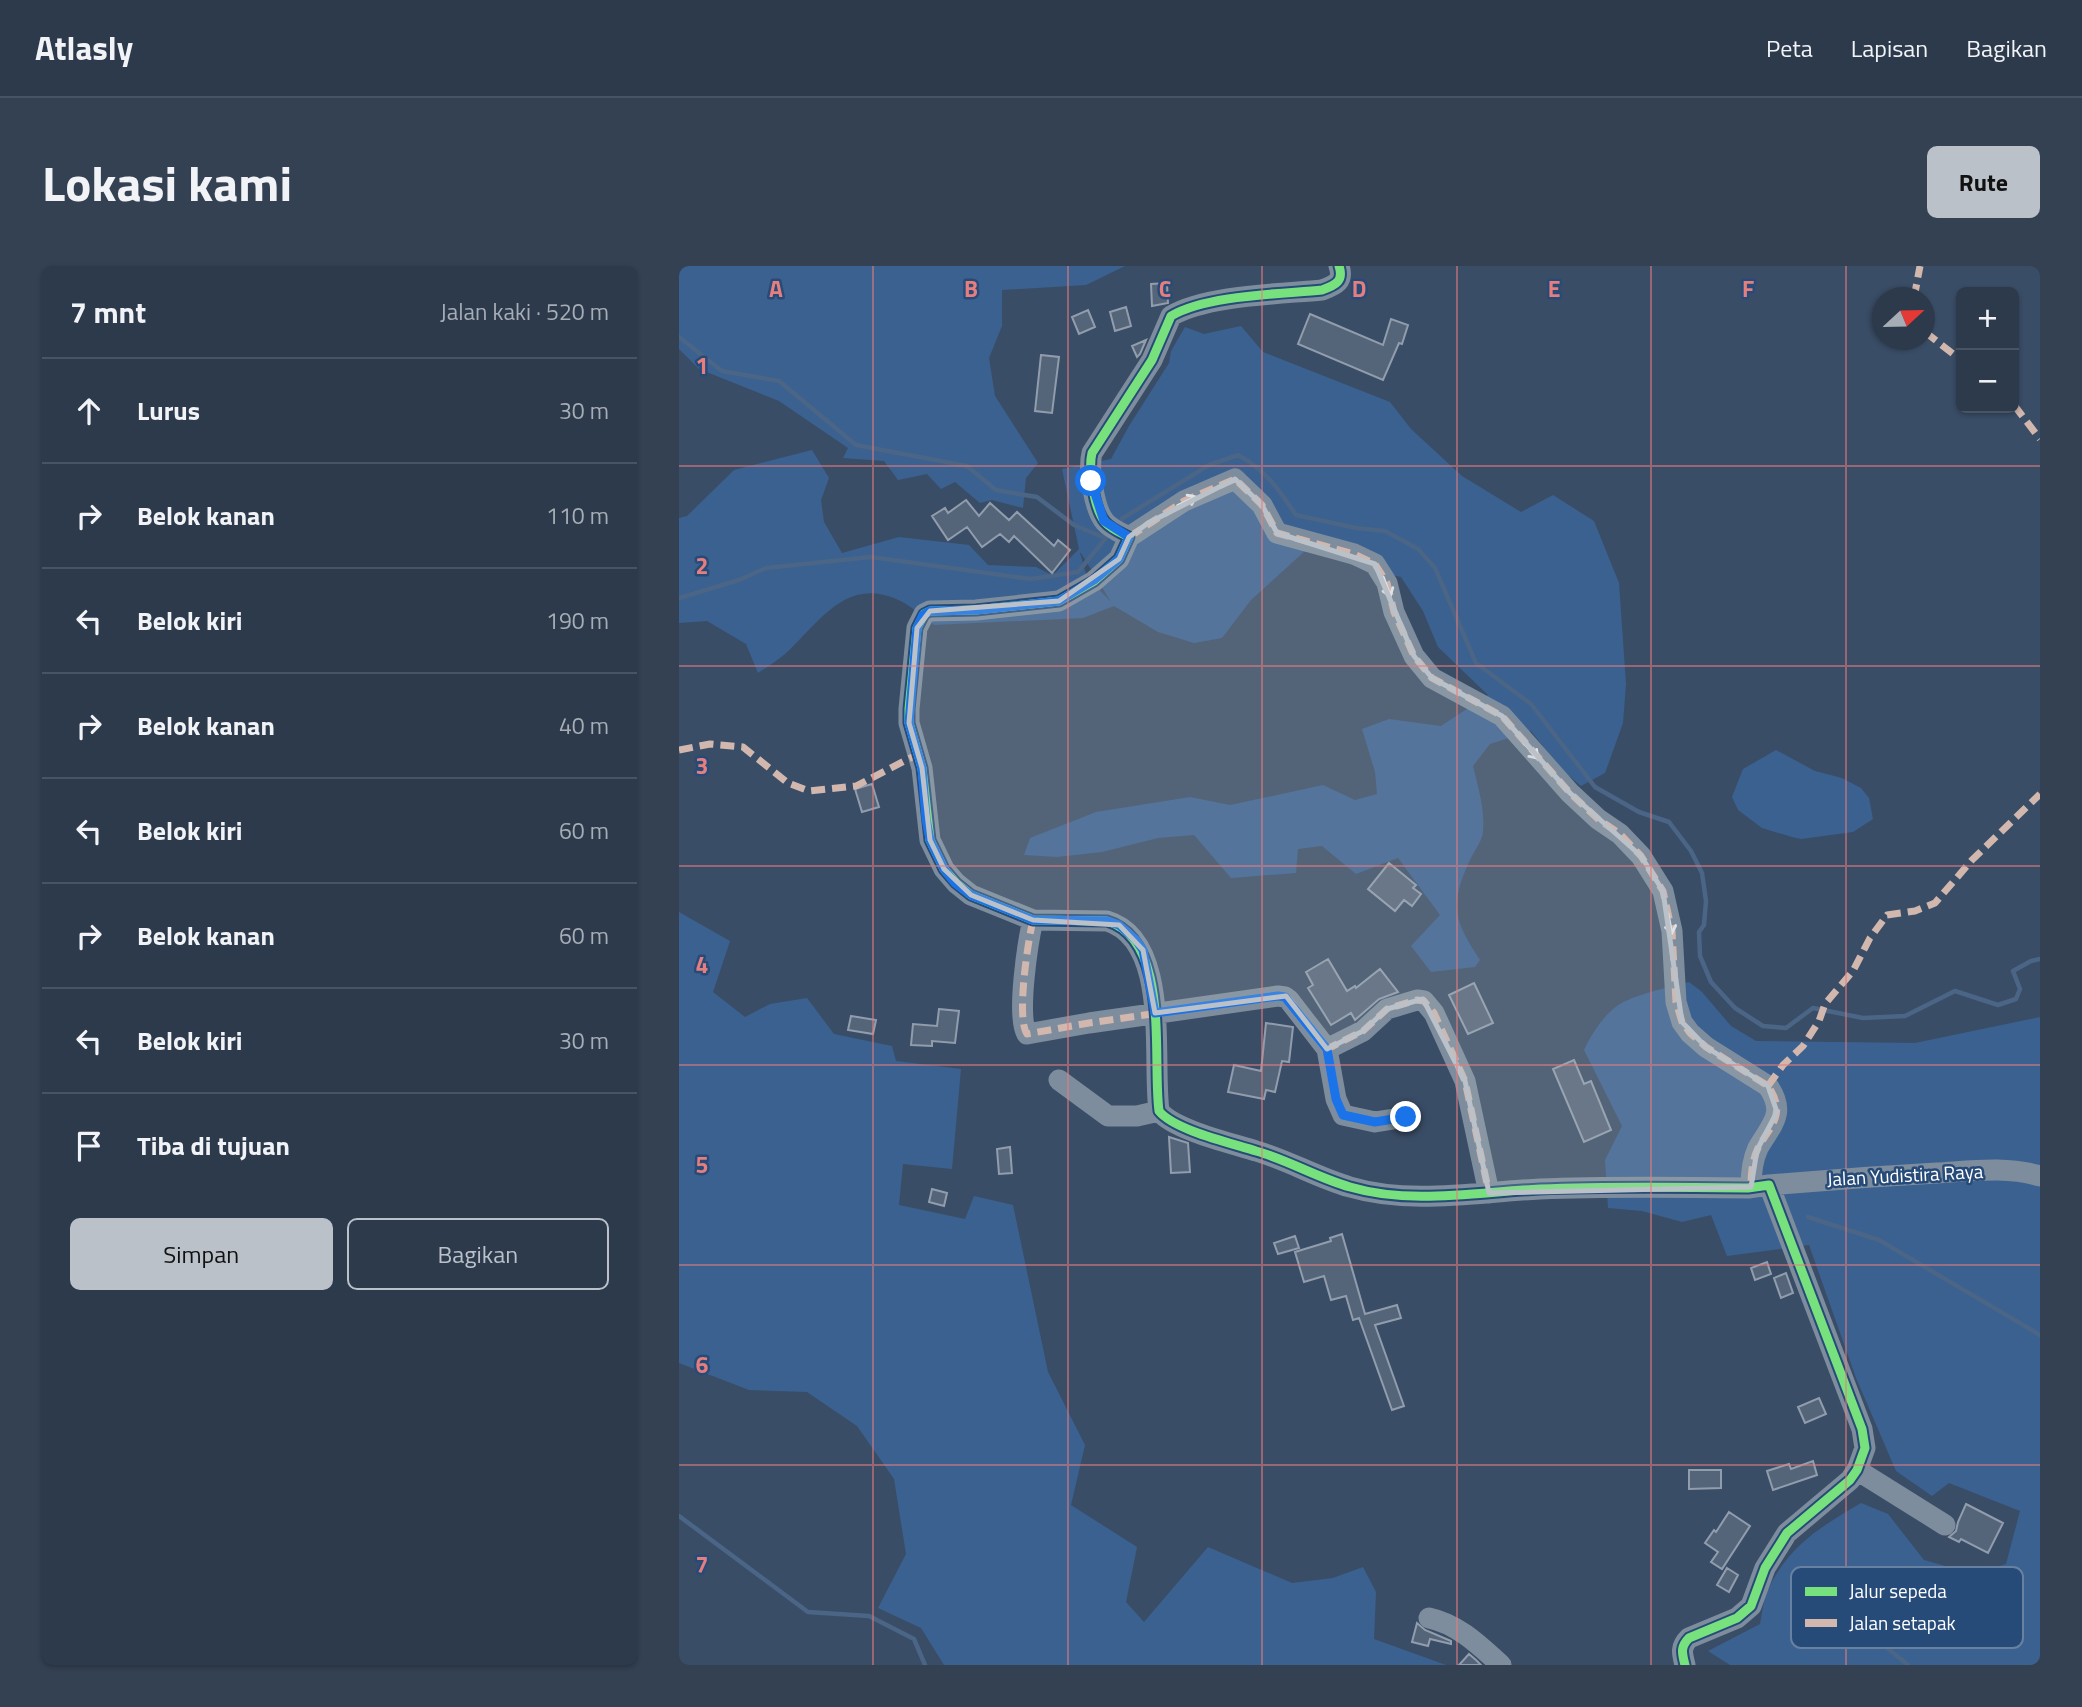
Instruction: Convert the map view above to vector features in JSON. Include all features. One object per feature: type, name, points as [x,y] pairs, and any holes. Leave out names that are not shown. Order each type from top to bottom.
[{"type":"street","points":[[1059,1080],[1108,1115],[1137,1115],[1159,1111],[1155,1013],[1143,950],[1119,925],[1107,921],[1033,920],[971,895],[955,883],[934,852],[926,819],[922,768],[909,723],[917,628],[923,615],[930,611],[977,610],[1059,601],[1094,580],[1119,559],[1117,530],[1091,481],[1089,466],[1092,453],[1152,360],[1171,316],[1194,306],[1222,301],[1322,290],[1340,280],[1339,266]]},
{"type":"street","points":[[1117,530],[1235,479],[1262,505],[1277,533],[1354,554],[1375,564],[1387,583],[1394,612],[1414,656],[1432,678],[1502,716],[1570,793],[1598,819],[1620,834],[1641,856],[1663,891],[1672,930],[1676,1002],[1682,1022],[1706,1047],[1768,1086],[1774,1095],[1777,1112],[1774,1124],[1757,1150],[1751,1169],[1862,1429],[1865,1448],[1850,1480],[1787,1534],[1769,1559],[1756,1598],[1744,1614],[1689,1638],[1684,1643],[1682,1649],[1685,1665]]},
{"type":"street","points":[[1033,920],[1027,949],[1022,1021],[1027,1034],[1155,1013],[1285,997],[1327,1049],[1336,1099],[1343,1115],[1375,1122],[1406,1117]]},
{"type":"street","points":[[1327,1049],[1363,1031],[1387,1009],[1417,1000],[1425,1001],[1434,1013],[1465,1081],[1489,1193]]},
{"type":"street","name":"Jalan Yudistira Raya","points":[[1159,1111],[1164,1118],[1174,1123],[1275,1156],[1350,1188],[1417,1198],[1627,1187],[1760,1186],[1991,1170],[2028,1172],[2040,1176]]},
{"type":"street","points":[[1857,1470],[1945,1525]]},
{"type":"street","points":[[1429,1618],[1456,1629],[1501,1665]]},
{"type":"highlighted area","points":[[1235,479],[1262,505],[1277,533],[1375,564],[1414,656],[1432,678],[1502,716],[1570,793],[1641,856],[1663,891],[1682,1022],[1706,1047],[1768,1086],[1777,1112],[1757,1150],[1751,1187],[1489,1193],[1465,1081],[1423,999],[1387,1009],[1363,1031],[1327,1049],[1286,996],[1155,1013],[1143,950],[1119,925],[1033,920],[971,895],[944,869],[930,840],[922,768],[909,723],[917,628],[930,611],[1059,601],[1119,559],[1129,537],[1148,523]]},
{"type":"shaded area","points":[[679,266],[1125,266],[1086,285],[1002,290],[1002,326],[989,358],[995,396],[1038,463],[1026,478],[1023,508],[992,500],[980,503],[955,482],[941,489],[927,474],[898,480],[884,461],[843,458],[848,448],[779,401],[699,369],[679,349]]},
{"type":"shaded area","points":[[1241,326],[1263,352],[1390,402],[1411,429],[1462,476],[1521,512],[1553,495],[1594,521],[1619,583],[1626,684],[1623,723],[1605,773],[1581,786],[1561,769],[1531,731],[1490,744],[1473,766],[1482,806],[1483,834],[1463,876],[1457,912],[1465,934],[1480,960],[1475,967],[1431,972],[1411,946],[1440,915],[1398,858],[1356,874],[1322,846],[1298,849],[1296,873],[1231,878],[1194,835],[1158,838],[1102,852],[1057,857],[1024,855],[1030,838],[1096,812],[1190,797],[1230,805],[1323,785],[1355,800],[1377,794],[1375,772],[1362,729],[1389,719],[1441,726],[1488,695],[1438,647],[1423,611],[1401,577],[1364,569],[1306,550],[1251,600],[1222,638],[1194,643],[1158,632],[1114,606],[1083,618],[934,625],[894,598],[876,593],[860,594],[846,599],[820,618],[785,654],[758,673],[746,644],[707,621],[679,623],[679,518],[687,516],[734,470],[812,450],[829,478],[821,500],[824,522],[842,553],[899,537],[969,545],[988,565],[1036,567],[1050,574],[1055,573],[1079,549],[1062,469],[1111,459],[1169,363],[1171,351],[1185,327],[1204,334]],"holes":[[[1081,553],[1111,602],[1087,577]]]},
{"type":"shaded area","points":[[1776,750],[1815,771],[1842,778],[1861,788],[1869,798],[1873,819],[1853,832],[1801,839],[1762,828],[1738,810],[1732,797],[1743,769]]},
{"type":"shaded area","points":[[679,912],[730,941],[713,992],[745,1017],[770,1004],[807,998],[834,1034],[892,1046],[896,1061],[961,1069],[952,1169],[903,1164],[899,1205],[965,1219],[974,1196],[1013,1205],[1048,1372],[1085,1445],[1071,1505],[1137,1547],[1126,1602],[1144,1622],[1208,1547],[1292,1583],[1333,1578],[1363,1567],[1376,1592],[1374,1639],[1446,1665],[944,1665],[921,1628],[878,1608],[906,1554],[894,1479],[857,1426],[807,1392],[749,1390],[679,1363]]},
{"type":"shaded area","points":[[1689,982],[1702,992],[1731,1026],[1756,1041],[1915,1043],[2040,1017],[2040,1665],[1730,1665],[1708,1651],[1760,1624],[1767,1592],[1784,1562],[1819,1530],[1861,1503],[1888,1514],[1924,1560],[1949,1567],[1791,1567],[1791,1648],[2023,1648],[2023,1567],[1996,1567],[2006,1564],[2020,1511],[1949,1483],[1932,1496],[1896,1471],[1856,1378],[1809,1245],[1727,1256],[1711,1215],[1682,1222],[1642,1211],[1608,1208],[1605,1160],[1622,1126],[1584,1050],[1607,1015],[1617,1006],[1641,995]]},
{"type":"building","points":[[1167,283],[1168,303],[1152,306],[1151,284]]},
{"type":"building","points":[[1126,307],[1131,326],[1115,331],[1110,312]]},
{"type":"building","points":[[1088,310],[1095,327],[1079,334],[1072,317]]},
{"type":"building","points":[[1310,314],[1383,345],[1391,319],[1408,325],[1402,344],[1399,343],[1383,380],[1298,344]]},
{"type":"building","points":[[1146,340],[1140,354],[1137,357],[1132,346]]},
{"type":"building","points":[[1041,355],[1059,357],[1052,413],[1035,411]]},
{"type":"building","points":[[966,500],[979,516],[990,503],[1009,520],[1017,512],[1054,546],[1058,540],[1070,550],[1052,573],[1014,536],[1009,542],[1000,534],[982,547],[967,527],[948,540],[932,516],[945,508],[948,513]]},
{"type":"building","points":[[872,784],[879,807],[862,812],[855,789]]},
{"type":"building","points":[[1389,863],[1416,885],[1413,888],[1421,894],[1412,906],[1404,900],[1395,911],[1368,889]]},
{"type":"building","points":[[1328,959],[1347,991],[1355,986],[1356,988],[1380,969],[1398,992],[1379,999],[1355,1020],[1351,1013],[1331,1025],[1308,988],[1313,985],[1306,972]]},
{"type":"building","points":[[1474,983],[1493,1023],[1468,1034],[1449,995]]},
{"type":"building","points":[[939,1009],[959,1011],[955,1043],[932,1041],[932,1046],[911,1045],[913,1024],[937,1026]]},
{"type":"building","points":[[851,1016],[876,1020],[873,1034],[848,1030]]},
{"type":"building","points":[[1266,1023],[1293,1027],[1289,1062],[1282,1061],[1275,1092],[1266,1090],[1264,1099],[1228,1092],[1234,1065],[1261,1071]]},
{"type":"building","points":[[1574,1060],[1584,1084],[1591,1081],[1611,1130],[1584,1142],[1553,1069]]},
{"type":"building","points":[[1169,1137],[1188,1143],[1190,1172],[1171,1173]]},
{"type":"building","points":[[1010,1147],[1012,1173],[999,1174],[997,1149]]},
{"type":"building","points":[[932,1189],[947,1193],[944,1206],[929,1202]]},
{"type":"building","points":[[1342,1234],[1365,1314],[1397,1305],[1401,1318],[1375,1325],[1404,1406],[1392,1410],[1359,1318],[1353,1320],[1346,1296],[1331,1300],[1324,1276],[1304,1282],[1295,1252],[1331,1241],[1330,1238]]},
{"type":"building","points":[[1295,1236],[1299,1248],[1278,1254],[1274,1243]]},
{"type":"building","points":[[1767,1262],[1771,1274],[1755,1280],[1751,1268]]},
{"type":"building","points":[[1786,1273],[1793,1293],[1781,1298],[1774,1278]]},
{"type":"building","points":[[1819,1398],[1826,1414],[1805,1423],[1798,1407]]},
{"type":"building","points":[[1813,1461],[1817,1475],[1773,1490],[1767,1471],[1789,1464],[1791,1469]]},
{"type":"building","points":[[1689,1470],[1721,1470],[1721,1488],[1689,1489]]},
{"type":"building","points":[[1966,1504],[2003,1523],[1988,1553],[1961,1539],[1959,1542],[1949,1537],[1956,1531]]},
{"type":"building","points":[[1729,1512],[1750,1526],[1722,1569],[1711,1562],[1718,1552],[1705,1543]]},
{"type":"building","points":[[1727,1568],[1738,1575],[1729,1592],[1717,1585]]},
{"type":"building","points":[[1417,1623],[1425,1630],[1451,1641],[1451,1644],[1430,1639],[1428,1646],[1412,1642]]},
{"type":"building","points":[[1469,1654],[1476,1660],[1481,1665],[1459,1665]]},
{"type":"waterway","points":[[679,337],[722,371],[779,381],[856,445],[967,466],[996,490],[1037,497],[1074,525],[1105,538]]},
{"type":"waterway","points":[[1118,524],[1123,518],[1209,465],[1238,455],[1264,474],[1296,515],[1356,528],[1385,531],[1418,549],[1435,568],[1476,663],[1531,704],[1595,787],[1639,812],[1669,822],[1691,851],[1702,873],[1706,901],[1704,925],[1699,932],[1700,956],[1711,982],[1735,1008],[1763,1026],[1786,1028],[1813,1008],[1863,1018],[1905,1016],[1955,991],[1998,1005],[2016,999],[2020,989],[2013,971],[2040,959]]},
{"type":"waterway","points":[[679,598],[739,580],[766,568],[871,557],[1031,579],[1078,572],[1110,533]]},
{"type":"waterway","points":[[1808,1217],[1879,1240],[2040,1335]]},
{"type":"waterway","points":[[679,1516],[808,1612],[869,1616],[914,1639],[925,1665]]},
{"type":"waterway","points":[[1887,1648],[1908,1665]]},
{"type":"marked path","points":[[1916,287],[1920,266]]},
{"type":"marked path","points":[[1935,340],[1956,356]]},
{"type":"marked path","points":[[2019,412],[2040,439]]},
{"type":"marked path","points":[[1129,537],[1184,501],[1235,479],[1262,505],[1277,533],[1354,554],[1375,564],[1387,583],[1394,612],[1414,656],[1432,678],[1502,716],[1570,793],[1598,819],[1620,834],[1641,856],[1663,891],[1672,931],[1676,1002],[1682,1022],[1706,1047],[1768,1086],[1774,1096],[1777,1112],[1754,1158],[1751,1187]]},
{"type":"marked path","points":[[679,750],[710,744],[743,747],[788,783],[809,791],[856,786],[918,754]]},
{"type":"marked path","points":[[1768,1086],[1783,1065],[1803,1046],[1819,1021],[1825,1004],[1853,971],[1870,938],[1887,915],[1915,911],[1935,903],[1972,860],[2040,794]]},
{"type":"marked path","points":[[1033,920],[1023,996],[1027,1034],[1278,996],[1289,1000],[1327,1049],[1363,1031],[1387,1009],[1417,1000],[1424,1001],[1434,1013],[1465,1081],[1489,1193]]},
{"type":"marked path","points":[[1327,1049],[1336,1099],[1343,1115],[1375,1122],[1406,1117]]},
{"type":"cycle path","points":[[1339,266],[1338,282],[1322,290],[1223,300],[1186,309],[1171,316],[1152,360],[1092,453],[1093,489],[1101,516],[1110,527],[1129,537],[1119,559],[1094,581],[1059,601],[976,610],[930,611],[924,614],[917,628],[909,723],[922,768],[930,840],[944,869],[971,895],[1033,920],[1107,921],[1127,932],[1141,951],[1150,976],[1156,1033],[1159,1111],[1166,1118],[1190,1130],[1268,1155],[1350,1187],[1397,1195],[1445,1196],[1566,1188],[1748,1188],[1769,1185],[1862,1429],[1865,1448],[1850,1480],[1787,1533],[1765,1568],[1751,1606],[1737,1618],[1686,1641],[1683,1650],[1685,1665]]},
{"type":"route","points":[[1091,481],[1104,521],[1129,537],[1119,559],[1094,580],[1059,601],[977,610],[930,611],[923,615],[917,628],[909,723],[922,768],[926,819],[934,852],[955,883],[971,895],[1024,917],[1044,922],[1107,921],[1119,925],[1143,950],[1155,1013],[1285,997],[1327,1049],[1336,1099],[1343,1115],[1375,1122],[1406,1117]]}]
